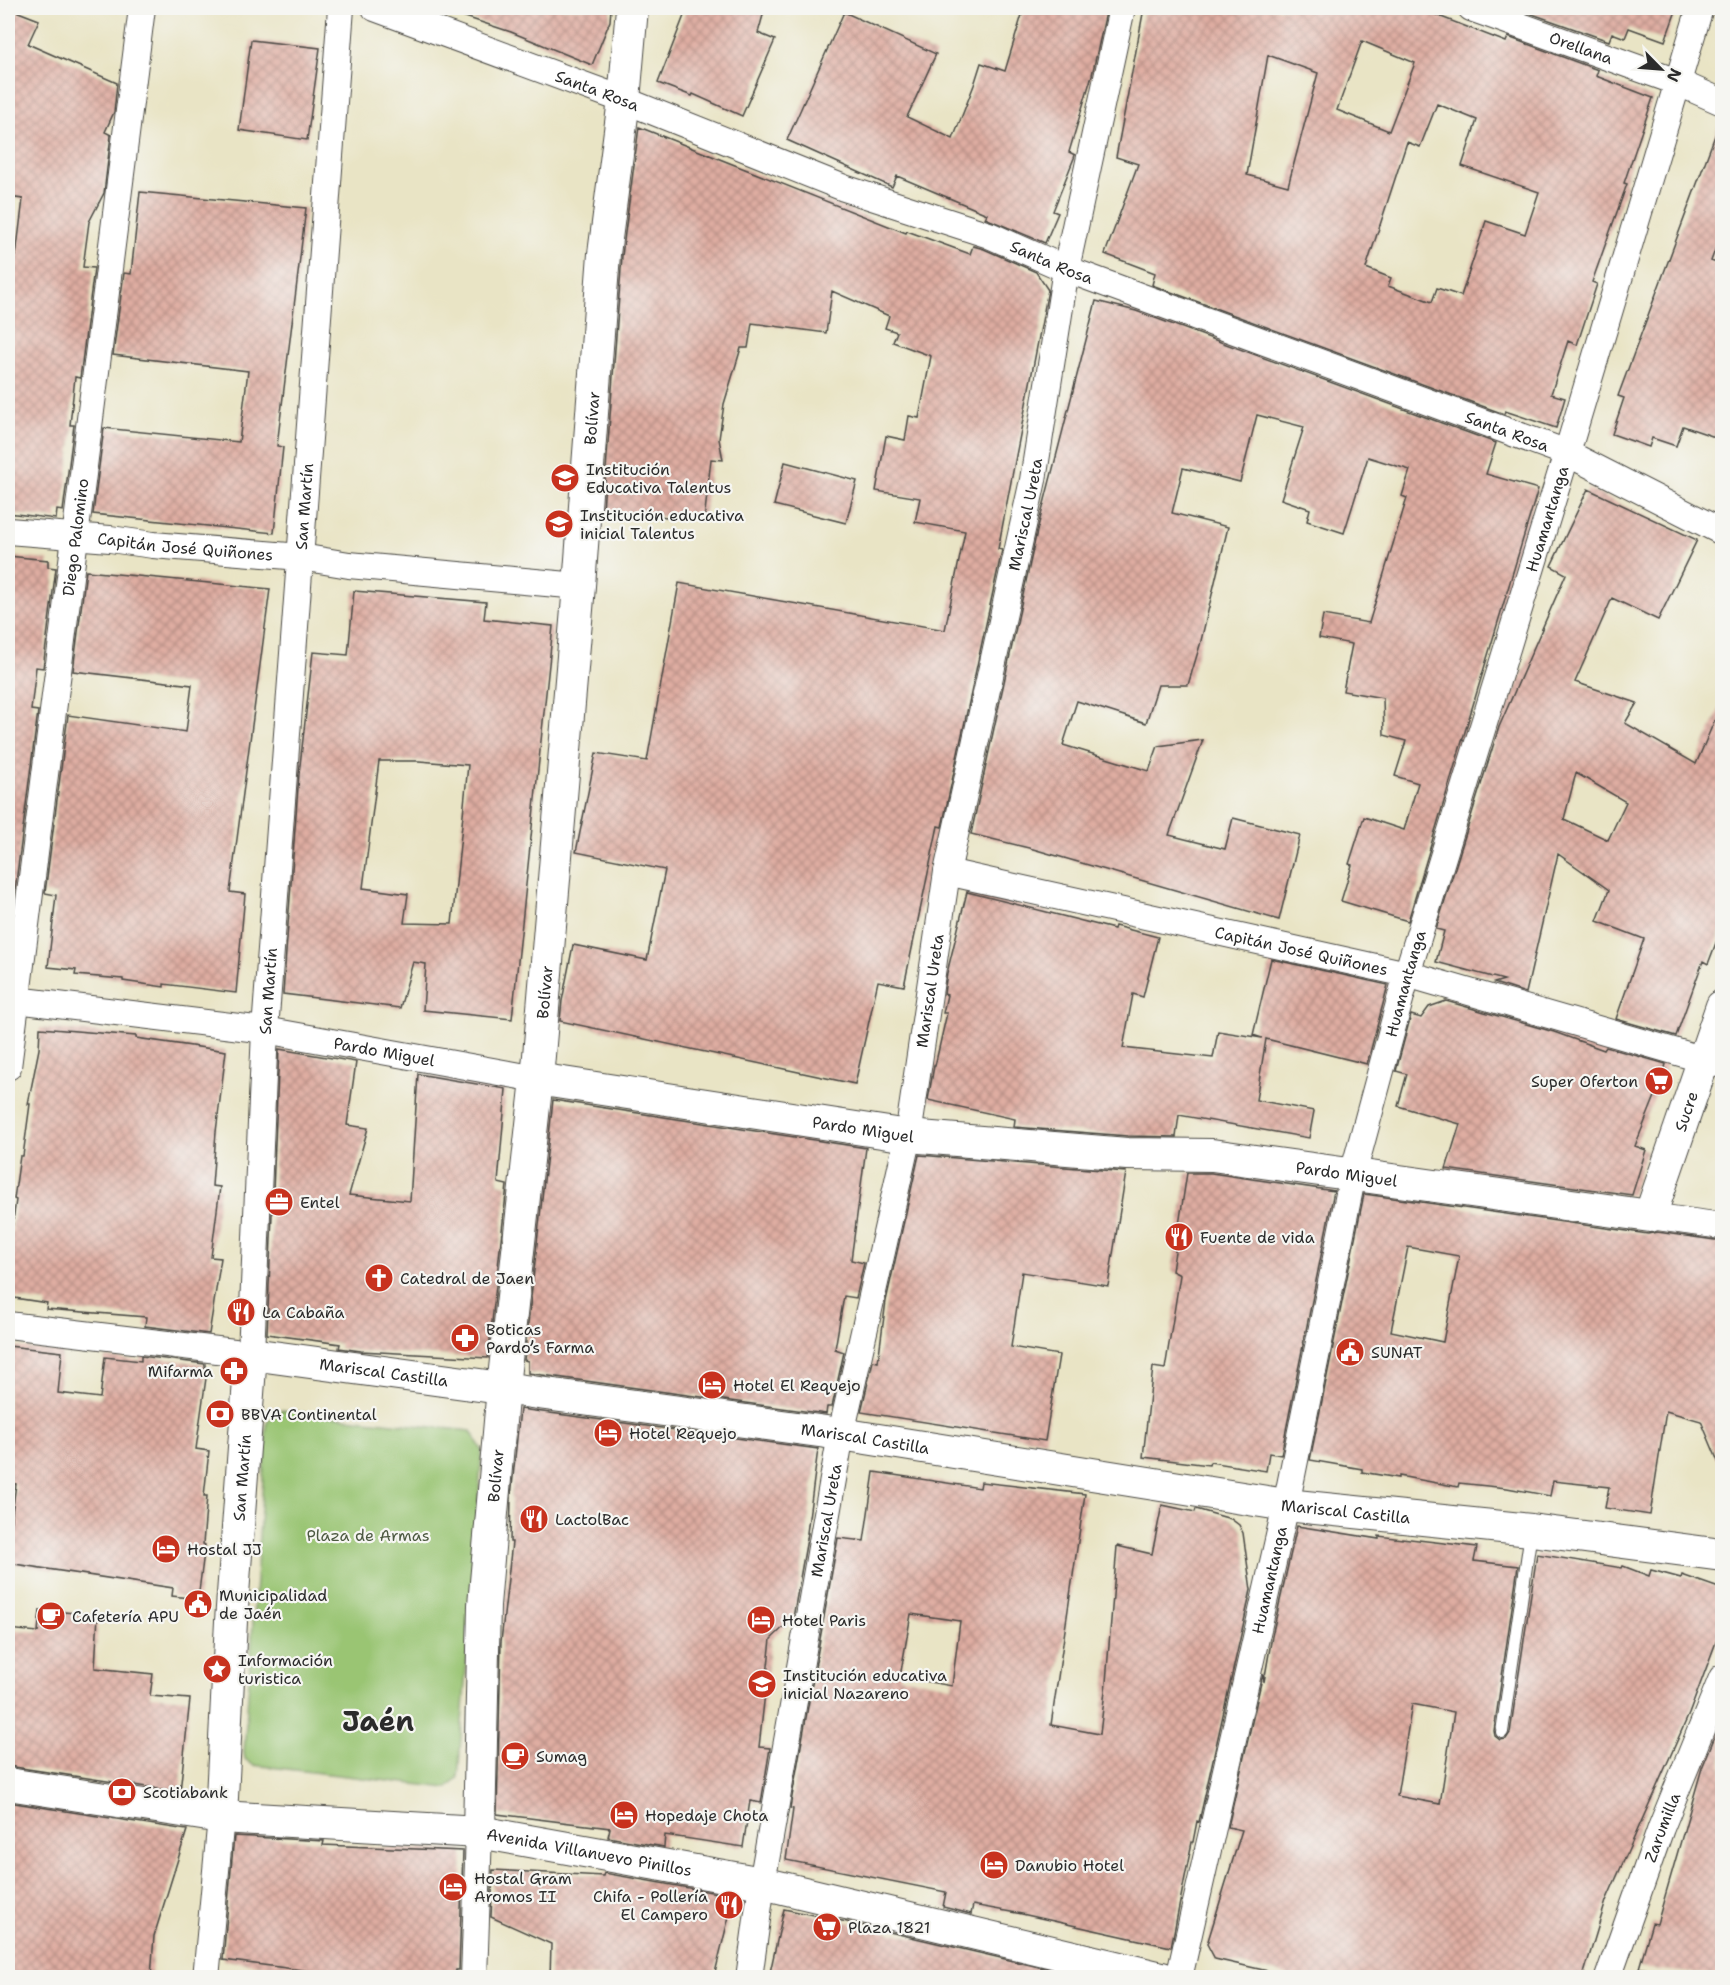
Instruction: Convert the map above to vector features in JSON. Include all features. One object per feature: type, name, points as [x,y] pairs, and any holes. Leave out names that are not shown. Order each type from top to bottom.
[{"type":"street","name":"Diego Palomino","points":[[8,1067],[12,1000],[142,8]]},
{"type":"street","name":"San Martín","points":[[206,1977],[221,1817],[231,1621],[251,1354],[265,1030],[341,8]]},
{"type":"street","name":"Santa Rosa","points":[[375,8],[624,99],[844,188],[989,235],[1066,269],[1567,453],[1722,532]]},
{"type":"street","name":"Bolívar","points":[[474,1977],[484,1605],[503,1387],[537,1079],[579,586],[604,254],[624,99],[632,8]]},
{"type":"street","name":"Mariscal Ureta","points":[[749,1977],[762,1883],[841,1434],[908,1136],[947,872],[1033,480],[1066,269],[1122,8]]},
{"type":"street","name":"Orellana","points":[[1472,8],[1677,82],[1722,102]]},
{"type":"street","name":"Huamantanga","points":[[1179,1977],[1286,1505],[1353,1174],[1407,974],[1567,453],[1700,8]]},
{"type":"street","name":"Capitán José Quiñones","points":[[8,531],[110,538],[153,545],[579,586]]},
{"type":"street","name":"Capitán José Quiñones","points":[[947,872],[1407,974],[1713,1063]]},
{"type":"street","name":"Pardo Miguel","points":[[12,1000],[265,1030],[537,1079],[908,1136],[1127,1154],[1212,1155],[1722,1226]]},
{"type":"street","name":"Sucre","points":[[1650,1216],[1713,1063],[1722,1006]]},
{"type":"street","name":"Mariscal Castilla","points":[[8,1325],[251,1354],[841,1434],[1286,1505],[1531,1530],[1722,1554]]},
{"type":"street","name":"Zarumilla","points":[[1608,1977],[1661,1828],[1722,1678]]},
{"type":"street","name":"Avenida Villanuevo Pinillos","points":[[8,1784],[221,1817],[479,1832],[762,1883],[1162,1977]]},
{"type":"lane","points":[[1502,1732],[1531,1530]]},
{"type":"green space","name":"Plaza de Armas","points":[[281,1410],[471,1431],[482,1450],[458,1778],[447,1788],[253,1765],[245,1759],[267,1422]]},
{"type":"building","points":[[8,8],[39,20],[28,44],[117,83],[114,112],[105,132],[111,135],[104,193],[89,222],[83,267],[94,268],[80,378],[75,377],[70,425],[74,425],[63,511],[57,510],[56,519],[8,513],[8,255],[16,256],[23,199],[8,197]]},
{"type":"building","points":[[451,8],[611,8],[610,21],[592,65],[511,32],[450,12]]},
{"type":"building","points":[[687,8],[765,8],[758,33],[775,40],[742,116],[693,94],[692,96],[658,83]]},
{"type":"building","points":[[1024,8],[1107,8],[1092,75],[1069,152],[1075,155],[1053,211],[1058,213],[1045,243],[985,218],[987,214],[897,176],[892,187],[787,140],[844,12],[936,54],[907,117],[953,139],[981,63],[1005,71]]},
{"type":"building","points":[[1144,8],[1418,8],[1506,42],[1508,37],[1598,70],[1596,76],[1653,98],[1624,183],[1627,184],[1592,282],[1597,284],[1577,345],[1568,341],[1551,394],[1565,398],[1556,428],[1505,411],[1504,414],[1152,285],[1155,273],[1105,254],[1138,164],[1116,157]],"holes":[[[1362,41],[1415,63],[1389,131],[1337,110]],[[1268,55],[1318,73],[1288,186],[1247,175]],[[1437,104],[1477,120],[1462,166],[1539,192],[1525,234],[1486,221],[1461,296],[1437,288],[1432,302],[1388,286],[1391,278],[1366,268],[1407,142],[1420,147]]]},
{"type":"building","points":[[1518,8],[1677,8],[1665,41],[1629,28],[1625,38],[1612,33],[1609,41]]},
{"type":"building","points":[[251,40],[320,48],[307,140],[239,130]]},
{"type":"building","points":[[1720,122],[1722,122],[1722,231],[1711,261],[1722,265],[1722,418],[1715,437],[1683,426],[1676,446],[1652,438],[1649,447],[1612,434],[1624,398],[1618,396]]},
{"type":"building","points":[[639,127],[906,233],[907,231],[970,254],[973,246],[984,249],[1036,272],[1048,290],[998,549],[1002,550],[942,827],[938,826],[904,986],[878,981],[855,1084],[560,1021],[573,945],[647,960],[665,870],[576,852],[596,753],[647,761],[679,583],[945,630],[965,531],[915,522],[920,498],[876,491],[886,436],[905,440],[909,416],[919,418],[931,356],[893,342],[897,332],[885,328],[889,316],[832,291],[826,333],[752,323],[748,348],[741,348],[724,404],[719,439],[723,460],[711,459],[704,521],[603,510],[622,256]]},
{"type":"building","points":[[140,192],[306,208],[277,446],[283,447],[274,533],[93,514],[104,428],[239,442],[248,371],[113,355],[124,273],[131,274]]},
{"type":"building","points":[[1096,301],[1136,311],[1496,443],[1486,474],[1538,489],[1408,921],[1341,901],[1352,865],[1349,864],[1364,817],[1404,830],[1418,783],[1395,776],[1406,741],[1384,735],[1383,698],[1343,691],[1352,644],[1319,638],[1323,615],[1369,623],[1407,498],[1402,496],[1410,470],[1368,457],[1344,533],[1307,521],[1310,509],[1281,499],[1304,427],[1257,415],[1240,482],[1183,468],[1172,513],[1228,527],[1200,645],[1188,685],[1158,685],[1146,723],[1077,701],[1063,745],[1149,771],[1158,746],[1203,740],[1169,835],[1225,849],[1233,818],[1300,835],[1279,920],[1033,849],[971,834],[1037,531]]},
{"type":"building","points":[[785,462],[857,481],[846,523],[774,505]]},
{"type":"building","points":[[1588,489],[1697,540],[1658,620],[1612,598],[1575,682],[1637,703],[1625,723],[1696,764],[1722,703],[1722,927],[1708,964],[1703,961],[1676,1036],[1616,1019],[1644,939],[1597,921],[1609,890],[1558,854],[1526,993],[1494,983],[1504,980],[1436,962],[1444,931],[1436,929],[1499,727],[1566,574],[1551,566]],"holes":[[[1576,773],[1626,802],[1608,840],[1564,819]]]},
{"type":"building","points":[[8,556],[48,560],[48,567],[56,568],[43,668],[36,667],[31,710],[38,711],[15,890],[8,889]]},
{"type":"building","points":[[86,571],[270,589],[230,892],[245,894],[236,993],[164,984],[164,987],[123,981],[123,979],[75,975],[76,970],[48,967],[56,895],[45,893],[68,715],[186,732],[192,685],[73,671]]},
{"type":"building","points":[[354,591],[486,602],[484,619],[553,626],[512,1019],[423,1010],[426,964],[413,962],[400,1008],[283,994],[299,774],[313,652],[348,655]],"holes":[[[379,761],[468,765],[452,924],[404,923],[408,894],[363,888]]]},
{"type":"building","points":[[967,892],[1114,929],[1115,926],[1158,937],[1143,997],[1133,994],[1123,1048],[1213,1058],[1218,1031],[1262,1038],[1253,1035],[1271,959],[1388,985],[1367,1064],[1266,1039],[1256,1100],[1314,1111],[1309,1138],[1179,1115],[1176,1137],[1128,1136],[1014,1127],[1015,1119],[928,1100],[947,1013],[943,1013],[947,995],[944,994],[947,973]]},
{"type":"building","points":[[1446,1001],[1554,1032],[1604,1050],[1606,1047],[1666,1064],[1635,1146],[1646,1150],[1632,1195],[1446,1169],[1460,1124],[1398,1106],[1407,1074],[1396,1071],[1411,1015],[1421,1018],[1429,1007]]},
{"type":"building","points":[[40,1028],[136,1036],[136,1038],[226,1051],[212,1186],[220,1187],[211,1257],[221,1258],[209,1334],[145,1326],[146,1317],[46,1309],[47,1303],[8,1297],[8,1256],[16,1200],[14,1199],[20,1156],[23,1156],[30,1104],[28,1104],[39,1049]]},
{"type":"building","points":[[279,1049],[356,1062],[347,1125],[368,1128],[349,1195],[410,1201],[418,1074],[506,1089],[498,1183],[507,1185],[488,1358],[361,1351],[339,1348],[340,1344],[267,1334]]},
{"type":"building","points":[[553,1100],[866,1148],[851,1260],[864,1263],[856,1298],[844,1296],[835,1349],[844,1352],[832,1407],[827,1407],[826,1414],[528,1373],[528,1361],[524,1360]]},
{"type":"building","points":[[919,1155],[1126,1172],[1108,1286],[1022,1272],[1011,1347],[1059,1355],[1045,1441],[861,1412],[873,1361],[878,1362],[886,1301]]},
{"type":"building","points":[[1187,1173],[1211,1173],[1334,1191],[1281,1455],[1269,1453],[1266,1471],[1210,1462],[1209,1465],[1143,1457],[1153,1367],[1165,1369],[1180,1275],[1172,1271]]},
{"type":"building","points":[[1364,1194],[1648,1234],[1657,1232],[1722,1241],[1722,1471],[1701,1421],[1666,1411],[1650,1515],[1605,1508],[1609,1487],[1553,1481],[1550,1496],[1507,1488],[1459,1483],[1458,1487],[1362,1472],[1362,1469],[1310,1460]],"holes":[[[1408,1247],[1459,1256],[1443,1342],[1391,1331]]]},
{"type":"building","points":[[8,1346],[62,1352],[58,1393],[100,1398],[105,1357],[141,1361],[141,1356],[205,1364],[207,1371],[196,1449],[209,1451],[204,1496],[207,1496],[203,1544],[205,1545],[198,1599],[172,1596],[173,1588],[8,1563],[8,1543],[16,1484],[8,1483]]},
{"type":"building","points":[[520,1409],[818,1449],[808,1533],[793,1618],[771,1639],[759,1747],[770,1748],[761,1803],[750,1801],[743,1847],[665,1835],[664,1847],[608,1837],[610,1828],[497,1814],[501,1642],[512,1542],[510,1542],[511,1497]]},
{"type":"building","points":[[874,1472],[980,1488],[981,1482],[1085,1494],[1051,1725],[1100,1734],[1117,1546],[1152,1554],[1162,1505],[1195,1512],[1196,1509],[1231,1519],[1239,1525],[1243,1533],[1251,1590],[1199,1822],[1197,1821],[1192,1842],[1171,1947],[973,1905],[971,1914],[943,1907],[946,1892],[786,1860],[793,1809],[790,1808],[838,1538],[864,1541]],"holes":[[[911,1614],[960,1621],[952,1686],[900,1677]]]},
{"type":"building","points":[[1297,1526],[1379,1539],[1379,1536],[1477,1547],[1474,1561],[1518,1566],[1494,1731],[1495,1736],[1500,1740],[1506,1739],[1510,1733],[1537,1554],[1622,1568],[1623,1566],[1649,1576],[1651,1570],[1681,1578],[1682,1575],[1722,1589],[1722,1626],[1689,1714],[1606,1901],[1583,1977],[1295,1977],[1215,1959],[1207,1944],[1242,1830],[1228,1827],[1263,1674],[1264,1682]],"holes":[[[1412,1704],[1454,1712],[1440,1804],[1397,1796]]]},
{"type":"building","points":[[40,1610],[98,1615],[95,1668],[153,1674],[150,1696],[190,1699],[180,1792],[8,1766],[8,1629],[38,1632]]},
{"type":"building","points":[[1722,1719],[1722,1976],[1639,1968],[1652,1923],[1657,1924],[1702,1768]]},
{"type":"building","points":[[8,1802],[187,1830],[154,1936],[151,1977],[8,1977]]},
{"type":"building","points":[[234,1836],[324,1841],[323,1845],[463,1851],[459,1970],[456,1970],[455,1977],[325,1977],[325,1973],[223,1960]]},
{"type":"building","points":[[493,1870],[603,1876],[604,1873],[734,1896],[714,1977],[550,1977],[551,1944],[491,1917]]},
{"type":"building","name":"Plaza 1821","points":[[784,1909],[1056,1971],[1055,1977],[769,1977]]},
{"type":"place","name":"Institución Educativa Talentus","points":[[565,478]]},
{"type":"place","name":"Institución educativa inicial Talentus","points":[[559,524]]},
{"type":"place","name":"Super Oferton","points":[[1659,1081]]},
{"type":"place","name":"Entel","points":[[279,1202]]},
{"type":"place","name":"Fuente de vida","points":[[1179,1237]]},
{"type":"place","name":"Catedral de Jaen","points":[[379,1278]]},
{"type":"place","name":"La Cabaña","points":[[241,1312]]},
{"type":"place","name":"Boticas Pardo’s Farma","points":[[465,1338]]},
{"type":"place","name":"SUNAT","points":[[1350,1352]]},
{"type":"place","name":"Mifarma","points":[[234,1371]]},
{"type":"place","name":"Hotel El Requejo","points":[[712,1385]]},
{"type":"place","name":"BBVA Continental","points":[[220,1414]]},
{"type":"place","name":"Hotel Requejo","points":[[608,1433]]},
{"type":"place","name":"LactolBac","points":[[534,1519]]},
{"type":"place","name":"Hostal JJ","points":[[166,1549]]},
{"type":"place","name":"Municipalidad de Jaén","points":[[198,1604]]},
{"type":"place","name":"Cafetería APU","points":[[51,1616]]},
{"type":"place","name":"Hotel Paris","points":[[761,1620]]},
{"type":"place","name":"Información turistica","points":[[217,1669]]},
{"type":"place","name":"Institución educativa inicial Nazareno","points":[[762,1684]]},
{"type":"place","name":"Sumag","points":[[515,1756]]},
{"type":"place","name":"Scotiabank","points":[[122,1792]]},
{"type":"place","name":"Hopedaje Chota","points":[[624,1815]]},
{"type":"place","name":"Danubio Hotel","points":[[994,1865]]},
{"type":"place","name":"Hostal Gram Aromos II","points":[[453,1887]]},
{"type":"place","name":"Chifa - Pollería El Campero","points":[[729,1905]]},
{"type":"place","name":"Plaza 1821","points":[[827,1927]]},
{"type":"district","name":"Jaén","points":[[378,1721]]}]
